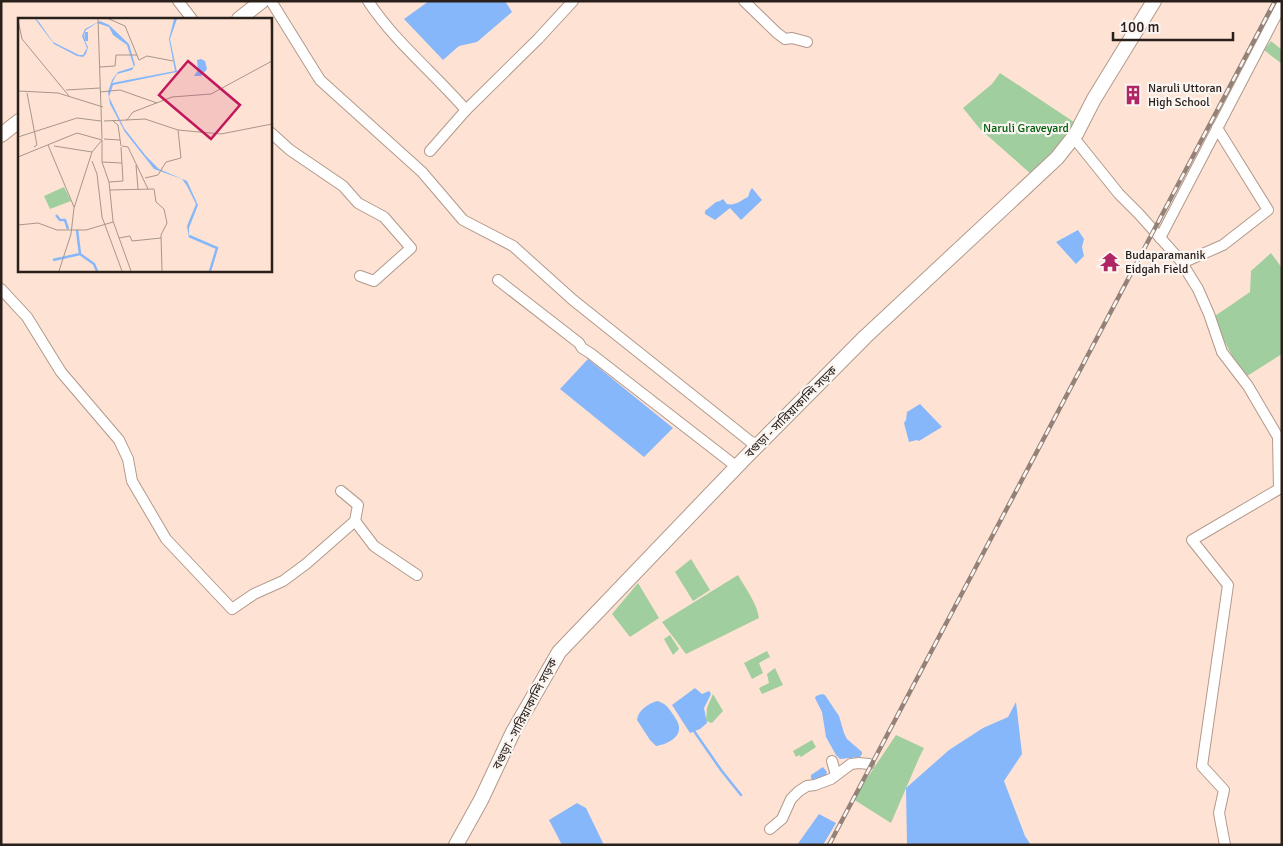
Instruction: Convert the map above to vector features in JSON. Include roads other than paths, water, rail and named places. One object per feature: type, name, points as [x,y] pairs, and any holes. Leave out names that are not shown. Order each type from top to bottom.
[{"type":"main road","points":[[240,18],[262,1]]},
{"type":"main road","name":"বগুড়া - সারিয়াকান্দি সড়ক","points":[[456,845],[513,732],[559,652],[865,337],[1057,158],[1074,138],[1094,99],[1154,1]]},
{"type":"main road","points":[[1,135],[18,122]]},
{"type":"street","points":[[178,1],[191,18]]},
{"type":"street","points":[[271,1],[320,80],[422,172],[463,220],[513,246],[588,312],[751,442],[760,444]]},
{"type":"street","points":[[368,1],[375,12],[410,52],[466,110]]},
{"type":"street","points":[[430,151],[466,110],[538,39],[572,1]]},
{"type":"street","points":[[744,1],[785,39],[792,38],[807,42]]},
{"type":"street","points":[[1160,238],[1282,4]]},
{"type":"street","points":[[1182,264],[1223,245],[1268,210],[1216,128]]},
{"type":"street","points":[[271,133],[290,150],[343,186],[358,203],[384,217],[410,248],[374,281],[360,276]]},
{"type":"street","points":[[1074,138],[1119,194],[1182,264],[1198,289],[1222,352],[1248,386],[1278,438],[1279,489],[1192,540],[1228,585],[1202,766],[1224,790],[1219,813],[1225,845]]},
{"type":"street","points":[[498,280],[582,348],[737,467]]},
{"type":"street","points":[[1,289],[27,317],[61,372],[119,440],[128,459],[132,481],[166,539],[232,609],[254,594],[283,581],[306,564],[355,521],[358,506],[341,491]]},
{"type":"street","points":[[355,521],[374,546],[417,575]]},
{"type":"street","points":[[770,829],[782,820],[783,807],[799,790],[836,775],[851,764],[869,764]]},
{"type":"water","points":[[429,1],[505,1],[512,12],[477,42],[459,46],[443,60],[404,19]]},
{"type":"water","points":[[752,188],[762,200],[741,220],[730,208],[715,220],[705,214],[705,211],[723,199],[727,204],[733,204],[748,197]]},
{"type":"water","points":[[1078,230],[1084,239],[1082,247],[1084,256],[1076,264],[1056,242]]},
{"type":"water","points":[[588,359],[673,428],[644,457],[560,389]]},
{"type":"water","points":[[920,404],[942,427],[919,441],[909,442],[904,423],[907,412]]},
{"type":"water","points":[[695,688],[702,694],[709,691],[711,694],[704,708],[707,723],[700,729],[690,733],[672,705]]},
{"type":"water","points":[[822,694],[825,695],[839,716],[847,739],[862,752],[860,757],[840,759],[836,755],[826,737],[822,712],[815,698]]},
{"type":"water","points":[[657,701],[669,709],[678,722],[679,732],[675,738],[667,743],[656,746],[637,720],[639,713],[644,708]]},
{"type":"water","points":[[1016,702],[1022,754],[1004,781],[1025,836],[1031,845],[907,845],[906,788],[949,750],[983,728],[1008,717]]},
{"type":"water","points":[[823,767],[827,772],[826,776],[813,781],[811,775]]},
{"type":"water","points":[[577,803],[586,808],[604,845],[562,845],[549,820]]},
{"type":"water","points":[[819,814],[836,823],[823,845],[797,845]]},
{"type":"waterway","points":[[694,731],[741,795]]},
{"type":"railway","points":[[829,845],[1275,1]]},
{"type":"place","name":"Naruli Uttoran High School","points":[[1133,95]]},
{"type":"place","name":"Budaparamanik Eidgah Field","points":[[1110,262]]},
{"type":"park label","name":"Naruli Graveyard","points":[[1026,128]]}]
